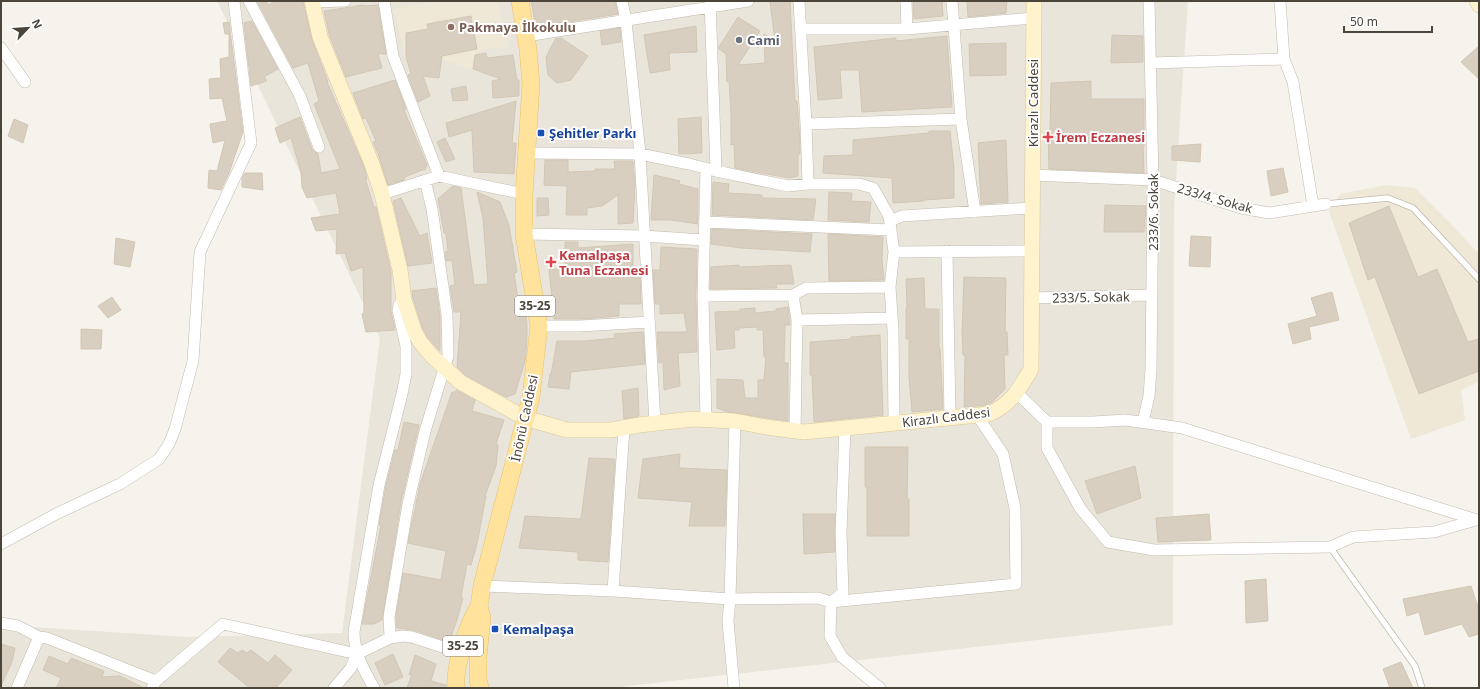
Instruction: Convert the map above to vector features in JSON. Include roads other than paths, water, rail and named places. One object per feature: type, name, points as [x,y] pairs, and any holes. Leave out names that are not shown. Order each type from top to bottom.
[{"type":"main road","name":"İnönü Caddesi","points":[[479,684],[478,656],[482,618],[479,606],[482,586],[531,397],[539,326],[524,234],[524,194],[531,84],[526,36],[520,1]]},
{"type":"main road","name":"Kirazlı Caddesi","points":[[312,2],[320,37],[372,164],[382,194],[400,270],[404,300],[415,333],[430,355],[460,382],[525,418],[567,430],[610,430],[693,419],[735,420],[804,432],[989,414],[1001,408],[1017,392],[1031,369],[1034,1]]},
{"type":"main road","points":[[1477,1],[1479,5]]},
{"type":"main road","name":"35-25","points":[[455,683],[461,653],[473,616],[479,606]]},
{"type":"main road","points":[[455,683],[479,684]]},
{"type":"street","points":[[1,544],[56,514],[120,484],[159,459],[169,444],[175,428],[193,361],[200,252],[251,143],[234,1]]},
{"type":"street","points":[[249,1],[300,96],[319,147]]},
{"type":"street","points":[[312,2],[345,1]]},
{"type":"street","points":[[384,1],[393,56],[439,176]]},
{"type":"street","points":[[622,1],[626,21],[640,154],[655,423]]},
{"type":"street","points":[[526,36],[626,21],[711,4],[748,1]]},
{"type":"street","points":[[799,1],[808,184]]},
{"type":"street","points":[[906,1],[907,28]]},
{"type":"street","points":[[952,1],[960,120],[974,212]]},
{"type":"street","name":"233/6. Sokak","points":[[1144,422],[1149,396],[1151,370],[1153,180],[1149,1]]},
{"type":"street","points":[[1280,1],[1284,59],[1293,82],[1313,206]]},
{"type":"street","points":[[706,420],[703,296],[704,222],[711,170],[711,4]]},
{"type":"street","points":[[801,29],[907,28],[1034,18]]},
{"type":"street","points":[[1,48],[25,82]]},
{"type":"street","points":[[1151,63],[1284,59]]},
{"type":"street","points":[[806,124],[960,120]]},
{"type":"street","points":[[526,153],[640,154],[788,186],[808,184],[859,184],[873,188],[889,216],[894,252],[890,287],[893,330],[894,423]]},
{"type":"street","name":"233/4. Sokak","points":[[1032,175],[1153,180],[1241,208],[1269,213],[1326,204]]},
{"type":"street","points":[[382,194],[439,176],[524,194]]},
{"type":"street","points":[[390,638],[390,617],[408,504],[425,431],[448,356],[448,315],[432,209],[425,180]]},
{"type":"street","points":[[704,222],[890,226],[902,216],[1032,208]]},
{"type":"street","points":[[524,234],[644,236],[704,240]]},
{"type":"street","points":[[947,251],[950,418]]},
{"type":"street","points":[[894,252],[1032,251]]},
{"type":"street","points":[[703,296],[793,295],[806,288],[890,287]]},
{"type":"street","points":[[793,295],[797,320],[795,431]]},
{"type":"street","name":"233/5. Sokak","points":[[1031,298],[1151,295]]},
{"type":"street","points":[[374,688],[357,654],[354,644],[354,632],[379,485],[406,374],[406,346],[398,310],[399,305],[404,300]]},
{"type":"street","points":[[797,320],[892,318]]},
{"type":"street","points":[[539,326],[580,326],[649,322]]},
{"type":"street","points":[[1017,392],[1047,422],[1125,420],[1182,428],[1478,519]]},
{"type":"street","points":[[482,586],[613,591],[730,599],[818,598],[831,602],[1016,584],[1015,508],[1003,454],[977,415]]},
{"type":"street","points":[[734,688],[728,621],[730,599],[735,420]]},
{"type":"street","points":[[1047,422],[1046,448],[1080,508],[1108,542],[1154,550],[1330,547],[1353,537],[1434,532],[1478,519]]},
{"type":"street","points":[[613,591],[624,428]]},
{"type":"street","points":[[846,428],[841,532],[842,592],[831,602],[830,636],[842,657],[880,688]]},
{"type":"street","points":[[1,623],[18,626],[39,637],[47,638],[154,684],[223,624],[357,654],[390,638],[403,636],[412,637],[461,653]]},
{"type":"street","points":[[17,688],[39,637]]},
{"type":"street","points":[[334,688],[351,668],[357,654]]},
{"type":"lane","points":[[1326,204],[1388,198],[1412,208],[1479,279]]},
{"type":"lane","points":[[1330,547],[1415,666],[1422,688]]},
{"type":"place","name":"Pakmaya İlkokulu","points":[[451,27]]},
{"type":"place","name":"Cami","points":[[739,40]]},
{"type":"place","name":"Şehitler Parkı","points":[[541,133]]},
{"type":"place","name":"İrem Eczanesi","points":[[1048,137]]},
{"type":"place","name":"Kemalpaşa Tuna Eczanesi","points":[[551,262]]},
{"type":"place","name":"Kemalpaşa","points":[[495,629]]}]
